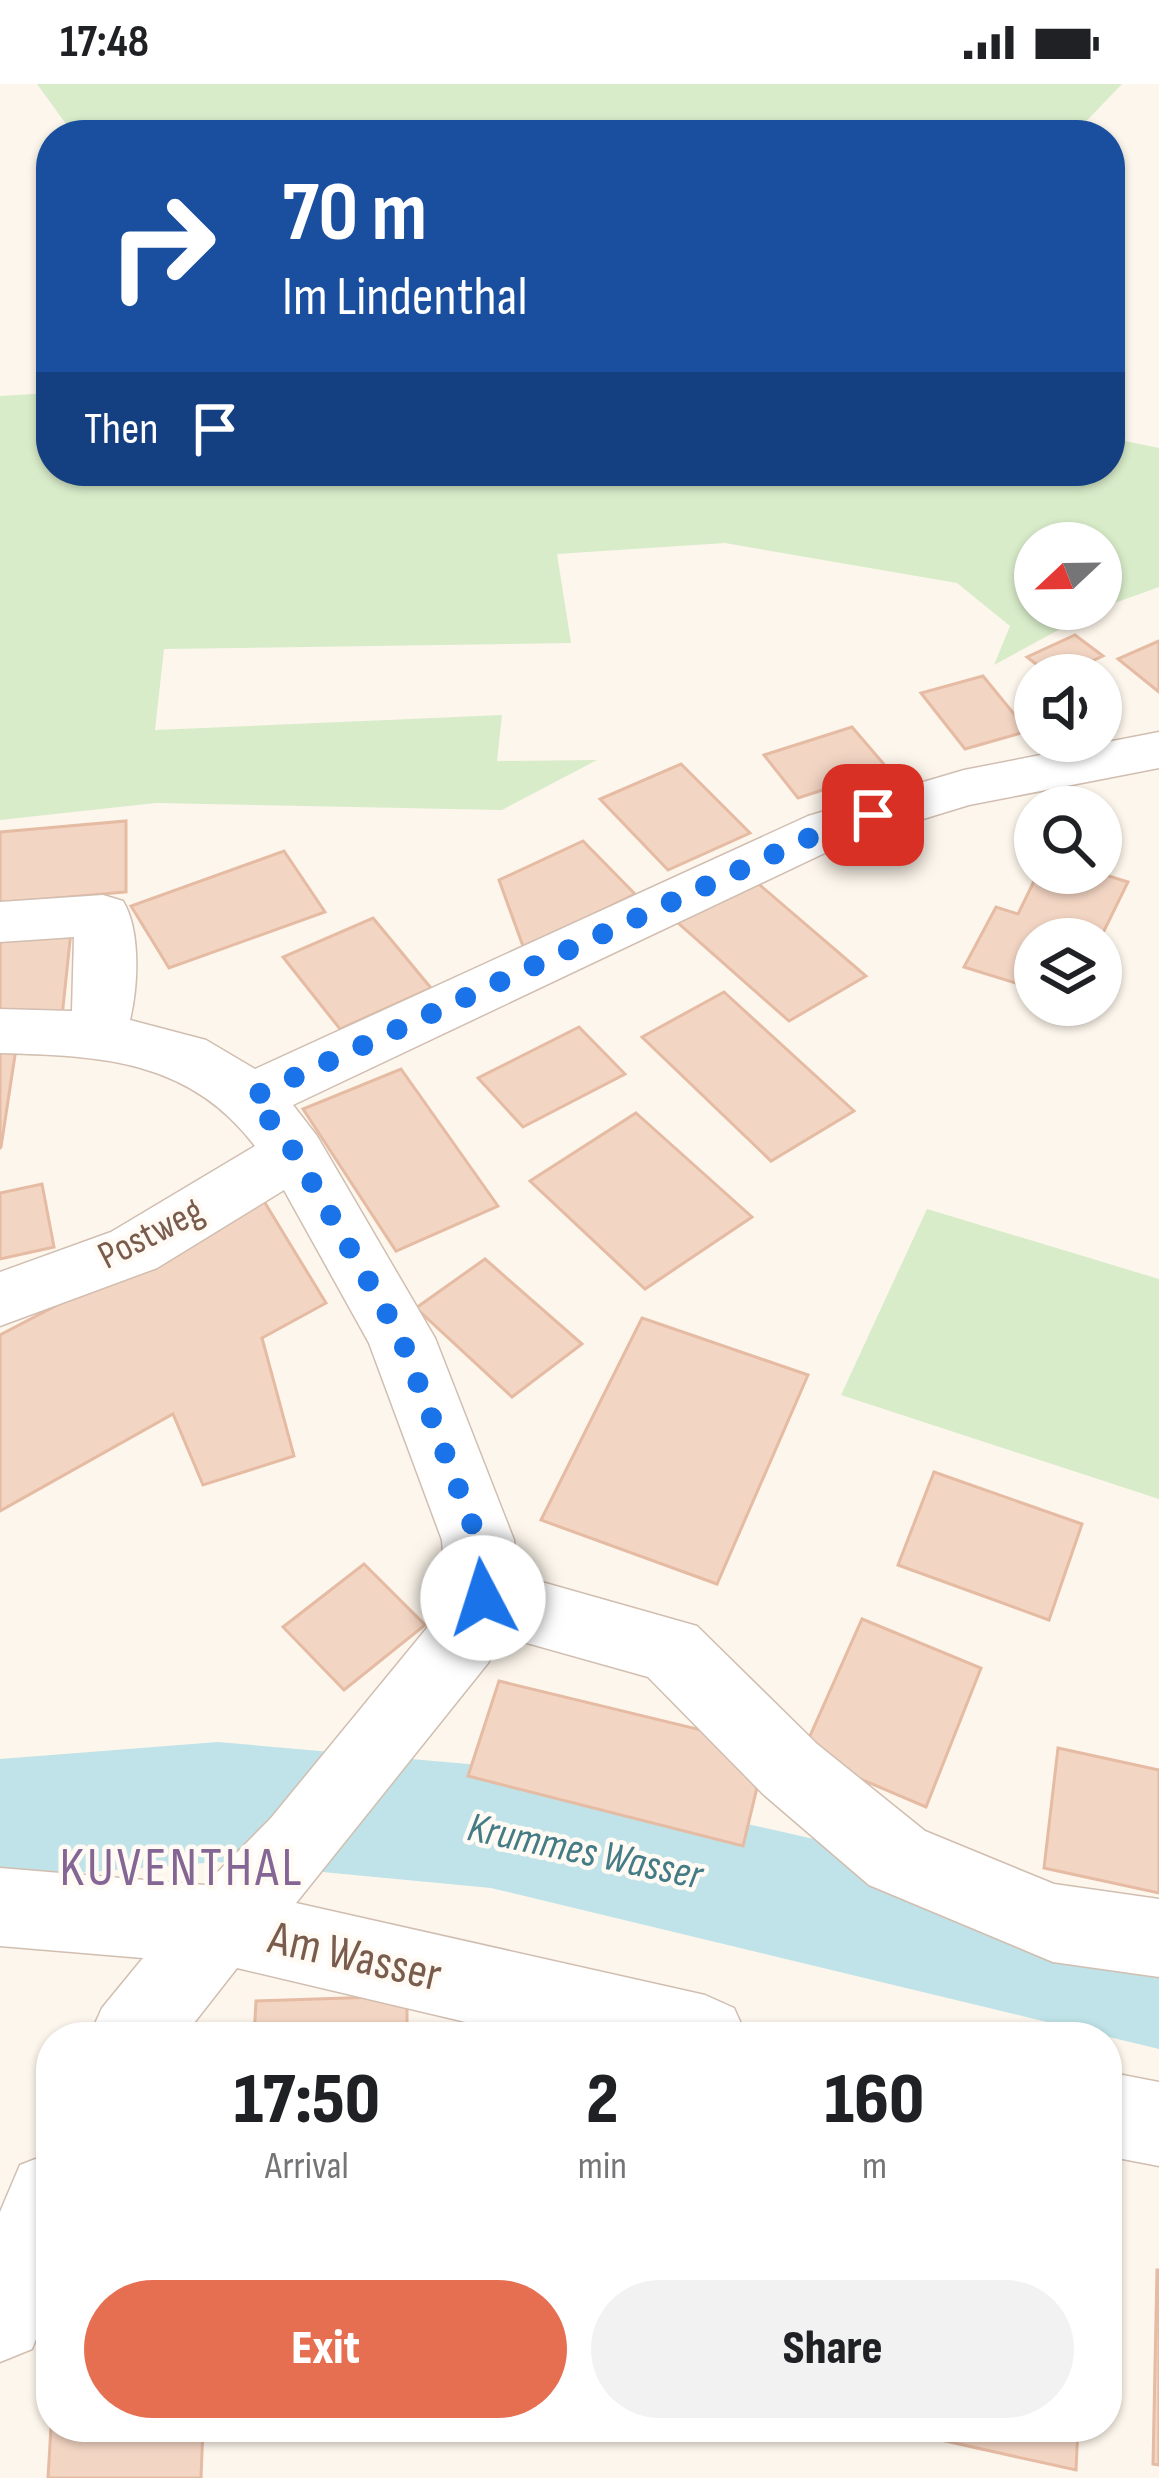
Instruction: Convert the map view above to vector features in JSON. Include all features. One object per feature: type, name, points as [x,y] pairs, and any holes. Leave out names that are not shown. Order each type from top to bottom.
[{"type":"street","points":[[252,1097],[828,829],[964,788],[1159,751]]},
{"type":"street","points":[[0,922],[103,915],[105,999],[96,1034]]},
{"type":"street","points":[[0,1031],[96,1034],[184,1056],[252,1097],[295,1153],[401,1338],[478,1540],[483,1598],[462,1640],[298,1844],[221,1925],[143,2022]]},
{"type":"street","name":"Postweg","points":[[0,1299],[134,1250],[295,1153]]},
{"type":"street","points":[[483,1598],[670,1650],[790,1769],[897,1858],[1053,1924],[1159,1939]]},
{"type":"street","name":"Am Wasser","points":[[0,1907],[221,1925],[640,2022]]},
{"type":"street","points":[[1122,2117],[1159,2124]]},
{"type":"street","points":[[0,2317],[36,2232]]},
{"type":"green space","points":[[37,84],[1122,84],[1087,120],[63,120]]},
{"type":"green space","points":[[36,394],[36,486],[1125,486],[1125,441],[1159,448],[1159,587],[1122,600],[1122,522],[1014,522],[1014,630],[1058,630],[994,665],[1010,626],[957,583],[725,543],[557,554],[571,643],[164,649],[155,730],[502,715],[497,761],[597,760],[502,810],[156,803],[0,820],[0,396]]},
{"type":"green space","points":[[927,1209],[1159,1279],[1159,1499],[841,1395]]},
{"type":"building","points":[[1075,635],[1100,654],[1034,654]]},
{"type":"building","points":[[1159,641],[1159,692],[1122,662],[1122,657]]},
{"type":"building","points":[[983,676],[1014,714],[1014,735],[965,749],[921,693]]},
{"type":"building","points":[[852,727],[888,769],[798,798],[764,755]]},
{"type":"building","points":[[681,764],[750,833],[668,870],[600,799]]},
{"type":"building","points":[[126,821],[126,892],[0,903],[0,832]]},
{"type":"building","points":[[583,841],[635,894],[524,949],[499,880]]},
{"type":"building","points":[[284,851],[325,912],[169,968],[131,906]]},
{"type":"building","points":[[754,880],[866,976],[789,1021],[677,922]]},
{"type":"building","points":[[1122,880],[1128,882],[1110,918],[1014,918],[1014,982],[964,967],[996,907],[1018,914],[1028,894],[1122,894]]},
{"type":"building","points":[[373,918],[431,988],[340,1029],[283,957]]},
{"type":"building","points":[[71,931],[62,1017],[0,1019],[0,934]]},
{"type":"building","points":[[724,992],[854,1111],[771,1161],[642,1037]]},
{"type":"building","points":[[579,1027],[625,1074],[523,1127],[478,1078]]},
{"type":"building","points":[[17,1042],[1,1147],[0,1148],[0,1043]]},
{"type":"building","points":[[401,1069],[498,1206],[396,1251],[303,1109]]},
{"type":"building","points":[[636,1113],[752,1217],[645,1289],[530,1181]]},
{"type":"building","points":[[42,1184],[54,1247],[0,1259],[0,1193]]},
{"type":"building","points":[[262,1198],[326,1303],[262,1338],[294,1456],[203,1485],[173,1414],[0,1511],[0,1335]]},
{"type":"building","points":[[485,1259],[582,1344],[512,1397],[416,1308]]},
{"type":"building","points":[[642,1318],[808,1375],[717,1584],[541,1520]]},
{"type":"building","points":[[934,1472],[1082,1524],[1049,1620],[898,1565]]},
{"type":"building","points":[[364,1564],[425,1625],[344,1690],[283,1627]]},
{"type":"building","points":[[862,1619],[981,1668],[926,1807],[802,1754]]},
{"type":"building","points":[[499,1681],[767,1746],[743,1846],[468,1776]]},
{"type":"building","points":[[1058,1748],[1159,1770],[1159,1893],[1044,1868]]},
{"type":"building","points":[[407,1996],[407,2022],[255,2022],[256,2001]]},
{"type":"building","points":[[1159,2270],[1159,2465],[1153,2464]]},
{"type":"building","points":[[50,2442],[202,2442],[201,2478],[48,2478]]},
{"type":"building","points":[[950,2442],[1077,2442],[1076,2470]]},
{"type":"waterway","name":"Krummes Wasser","points":[[0,1819],[218,1802],[491,1827],[1159,1983]]},
{"type":"district","name":"KUVENTHAL","points":[[182,1868]]},
{"type":"route","points":[[483,1598],[478,1540],[401,1338],[295,1153],[252,1097],[828,829],[873,815]]}]
